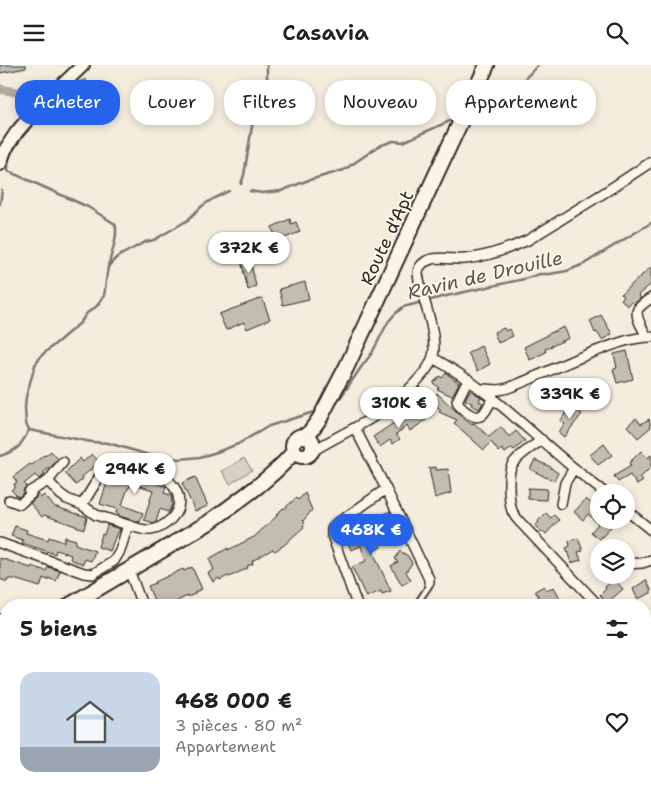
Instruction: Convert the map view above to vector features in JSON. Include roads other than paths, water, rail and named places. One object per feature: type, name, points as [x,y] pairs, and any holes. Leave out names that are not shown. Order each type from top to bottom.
[{"type":"main road","name":"Route d'Apt","points":[[306,448],[372,315],[487,65]]},
{"type":"main road","points":[[80,599],[208,523],[306,448]]},
{"type":"street","points":[[0,164],[5,150],[16,133],[32,114],[83,65]]},
{"type":"street","points":[[306,448],[355,428],[376,416],[401,397],[426,371],[433,358],[434,346],[419,281],[418,270],[423,263],[434,259],[473,258],[515,246],[528,240],[651,163]]},
{"type":"street","points":[[482,389],[499,390],[508,388],[616,343],[649,337],[637,312],[651,298]]},
{"type":"street","points":[[433,358],[493,397],[594,484]]},
{"type":"street","points":[[468,379],[457,401],[465,411],[474,417],[481,416],[493,397]]},
{"type":"street","points":[[355,428],[386,489],[429,582]]},
{"type":"street","points":[[542,440],[510,466],[510,501],[512,511],[519,521],[592,599]]},
{"type":"street","points":[[9,500],[20,504],[31,494],[29,492],[48,481],[63,462]]},
{"type":"street","points":[[48,481],[60,495],[82,505],[98,516],[147,530],[163,525],[174,515],[179,507],[179,497],[168,479],[150,470],[128,463],[110,463],[106,466],[82,505]]},
{"type":"street","points":[[561,505],[565,483],[574,468]]},
{"type":"street","points":[[356,599],[332,535],[332,529],[386,489]]},
{"type":"street","points":[[635,517],[651,530]]},
{"type":"street","points":[[0,543],[84,573],[94,574],[114,561],[120,551],[128,525]]},
{"type":"street","points":[[635,564],[651,560]]},
{"type":"street","points":[[114,561],[125,573],[139,599]]},
{"type":"street","points":[[94,574],[94,591]]},
{"type":"lane","points":[[420,599],[429,586],[429,582]]},
{"type":"waterway","points":[[241,184],[253,120],[261,103],[267,80],[267,65]]},
{"type":"waterway","points":[[524,80],[538,65]]},
{"type":"waterway","points":[[0,89],[15,92]]},
{"type":"waterway","points":[[250,191],[262,193],[281,191],[306,181],[344,170],[379,146],[393,141],[403,142],[446,123]]},
{"type":"waterway","points":[[33,125],[14,149],[9,159],[8,171],[88,207],[115,224],[115,239],[108,266]]},
{"type":"waterway","points":[[0,204],[2,190]]},
{"type":"waterway","points":[[29,429],[26,424],[26,397],[35,365],[42,355],[97,306],[104,296],[108,267],[113,261],[117,257],[145,242],[154,240],[188,220],[202,206],[229,191]]},
{"type":"waterway","name":"Ravin de Drouille","points":[[332,406],[336,404],[372,353],[388,322],[403,307],[540,274],[567,271],[584,264],[651,223]]},
{"type":"waterway","name":"Ravin de Drouille","points":[[0,456],[18,447],[29,430],[92,442],[108,443],[156,457],[181,459],[200,457],[238,444],[269,426],[317,411]]}]
